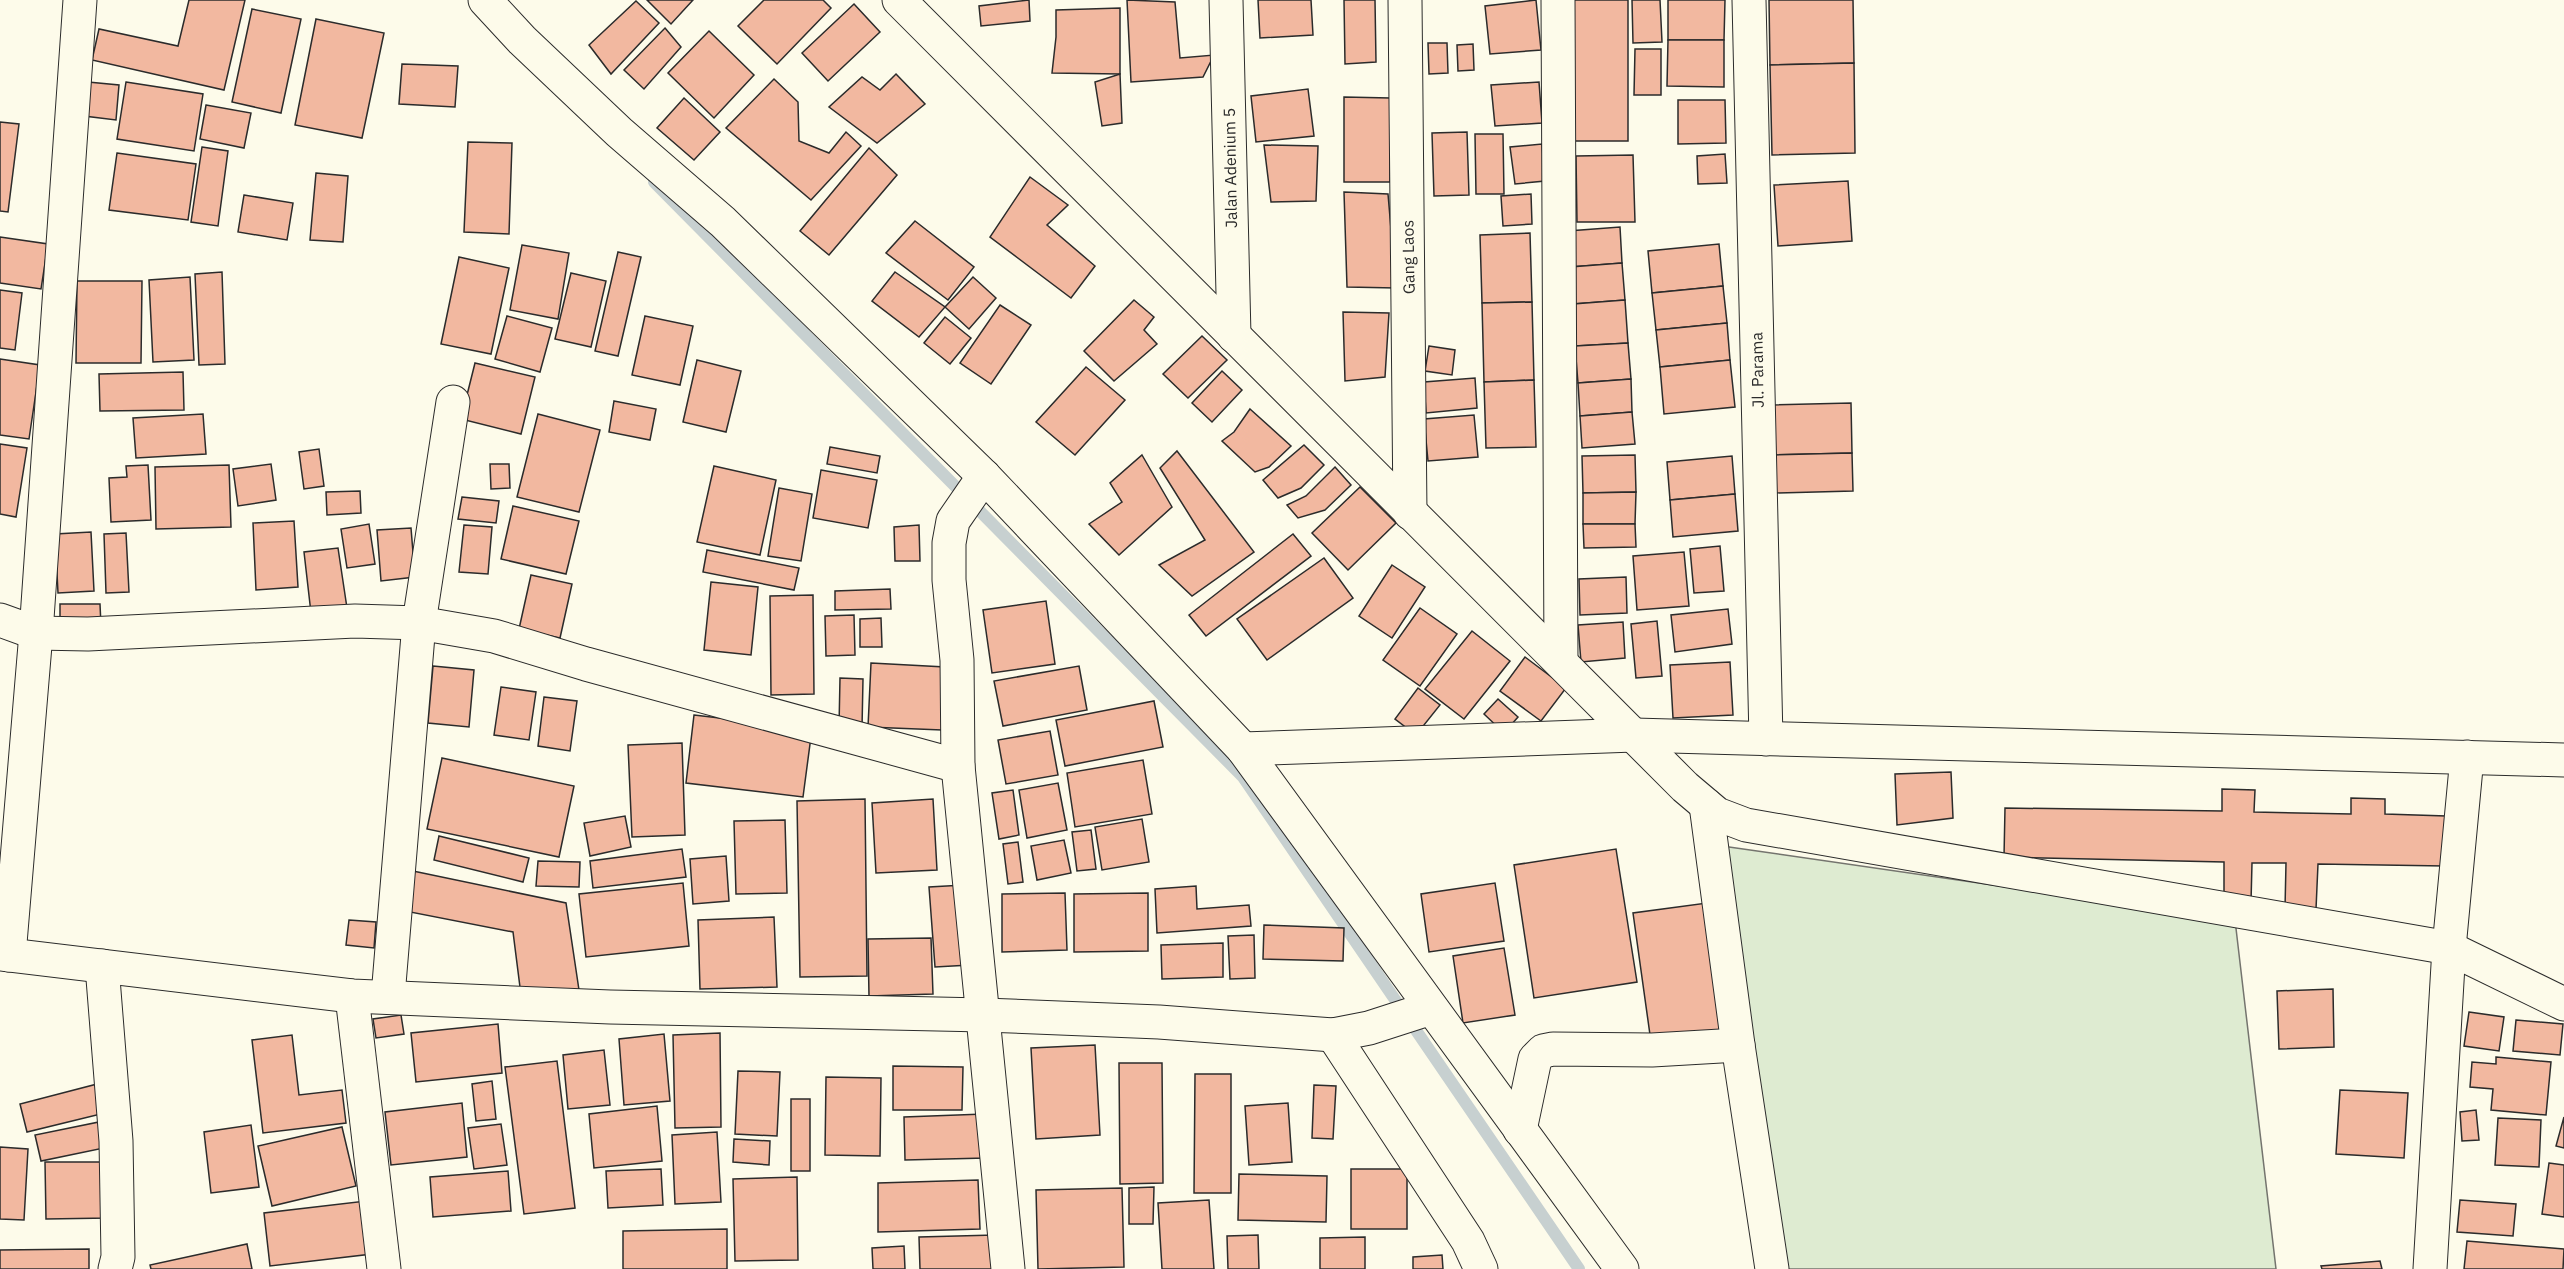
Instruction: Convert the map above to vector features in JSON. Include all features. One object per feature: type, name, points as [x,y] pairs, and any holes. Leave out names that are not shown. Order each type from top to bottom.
[{"type":"street","points":[[80,0],[36,633],[4,954],[352,996],[610,1007],[984,1015],[1159,1022],[1333,1035],[1369,1028],[1422,1010]]},
{"type":"street","points":[[485,0],[522,40],[619,132],[723,222],[978,485],[1243,749],[1422,1010],[1520,1130],[1622,1269]]},
{"type":"street","points":[[900,0],[1685,787],[1706,805],[1729,820],[1746,825],[2449,948],[2564,1004]]},
{"type":"street","name":"Jalan Adenium 5","points":[[1226,0],[1234,336]]},
{"type":"street","name":"Gang Laos","points":[[1405,0],[1410,513]]},
{"type":"street","points":[[1558,0],[1561,661]]},
{"type":"street","name":"Jl. Parama","points":[[1749,0],[1766,739]]},
{"type":"street","points":[[388,996],[419,623],[453,402]]},
{"type":"street","points":[[978,485],[953,521],[949,543],[949,580],[957,660],[958,766],[1008,1269]]},
{"type":"street","points":[[0,620],[36,633],[88,634],[355,621],[419,623],[494,636],[586,664],[958,766]]},
{"type":"street","points":[[1243,749],[1634,735],[2564,759]]},
{"type":"street","points":[[2430,1269],[2449,948],[2466,757]]},
{"type":"street","points":[[1706,805],[1738,1045],[1772,1269]]},
{"type":"street","points":[[102,966],[116,1141],[118,1257],[115,1269]]},
{"type":"street","points":[[352,996],[384,1269]]},
{"type":"street","points":[[1333,1035],[1468,1241],[1481,1269]]},
{"type":"street","points":[[1520,1130],[1534,1059],[1543,1051],[1552,1049],[1652,1050],[1738,1045]]},
{"type":"green space","points":[[1722,846],[2235,920],[2276,1269],[1772,1269]]},
{"type":"building","points":[[189,0],[245,0],[224,90],[92,60],[99,29],[178,46]]},
{"type":"building","points":[[647,0],[693,0],[671,24]]},
{"type":"building","points":[[764,0],[823,0],[831,8],[777,64],[738,26]]},
{"type":"building","points":[[1029,0],[1030,21],[981,26],[979,6]]},
{"type":"building","points":[[1127,0],[1175,2],[1180,58],[1214,55],[1203,77],[1131,82]]},
{"type":"building","points":[[1258,0],[1311,0],[1313,35],[1260,38]]},
{"type":"building","points":[[1344,0],[1375,0],[1376,62],[1345,64]]},
{"type":"building","points":[[1536,0],[1541,50],[1490,54],[1485,6]]},
{"type":"building","points":[[1568,0],[1628,0],[1628,141],[1568,141]]},
{"type":"building","points":[[1632,0],[1660,0],[1662,42],[1633,43]]},
{"type":"building","points":[[1668,0],[1725,0],[1724,40],[1668,40]]},
{"type":"building","points":[[1769,0],[1853,0],[1854,63],[1770,65]]},
{"type":"building","points":[[636,1],[659,23],[611,74],[589,45]]},
{"type":"building","points":[[854,4],[880,32],[828,81],[802,53]]},
{"type":"building","points":[[1120,8],[1120,74],[1052,73],[1056,10]]},
{"type":"building","points":[[252,9],[301,19],[281,113],[232,102]]},
{"type":"building","points":[[316,19],[384,33],[362,138],[295,125]]},
{"type":"building","points":[[665,28],[681,47],[644,89],[624,70]]},
{"type":"building","points":[[709,31],[754,75],[714,118],[668,73]]},
{"type":"building","points":[[1668,40],[1724,40],[1724,87],[1667,86]]},
{"type":"building","points":[[1428,43],[1447,43],[1448,73],[1429,74]]},
{"type":"building","points":[[1473,44],[1474,70],[1458,71],[1457,45]]},
{"type":"building","points":[[1635,49],[1661,49],[1661,95],[1634,95]]},
{"type":"building","points":[[1854,63],[1855,153],[1772,155],[1770,65]]},
{"type":"building","points":[[402,64],[458,66],[455,107],[399,104]]},
{"type":"building","points":[[896,74],[925,104],[877,143],[829,107],[862,77],[880,90]]},
{"type":"building","points":[[1120,74],[1122,123],[1102,126],[1095,82]]},
{"type":"building","points":[[774,79],[798,102],[799,141],[829,153],[846,132],[861,146],[811,200],[726,128]]},
{"type":"building","points":[[88,82],[119,85],[116,120],[84,116]]},
{"type":"building","points":[[126,82],[203,94],[194,151],[117,139]]},
{"type":"building","points":[[1539,82],[1542,123],[1495,126],[1491,85]]},
{"type":"building","points":[[1308,89],[1314,136],[1256,142],[1251,96]]},
{"type":"building","points":[[1344,97],[1390,98],[1390,182],[1344,182]]},
{"type":"building","points":[[684,98],[720,132],[694,160],[657,128]]},
{"type":"building","points":[[1678,100],[1725,100],[1726,143],[1678,144]]},
{"type":"building","points":[[206,105],[251,113],[244,148],[200,139]]},
{"type":"building","points":[[0,122],[19,124],[8,212],[0,211]]},
{"type":"building","points":[[1467,132],[1469,195],[1434,196],[1432,133]]},
{"type":"building","points":[[1475,134],[1503,134],[1504,194],[1476,194]]},
{"type":"building","points":[[468,142],[512,143],[509,234],[464,232]]},
{"type":"building","points":[[1542,144],[1545,181],[1515,184],[1510,147]]},
{"type":"building","points":[[1264,145],[1318,146],[1316,201],[1271,202]]},
{"type":"building","points":[[202,147],[228,151],[218,226],[191,222]]},
{"type":"building","points":[[869,148],[897,175],[829,255],[800,231]]},
{"type":"building","points":[[117,153],[196,164],[188,220],[109,210]]},
{"type":"building","points":[[1725,154],[1727,183],[1698,184],[1697,156]]},
{"type":"building","points":[[1633,155],[1635,222],[1577,222],[1576,156]]},
{"type":"building","points":[[316,173],[348,176],[343,242],[310,240]]},
{"type":"building","points":[[1030,177],[1068,205],[1047,225],[1095,266],[1071,298],[990,237]]},
{"type":"building","points":[[1848,181],[1852,241],[1778,246],[1774,185]]},
{"type":"building","points":[[1344,192],[1388,194],[1396,288],[1347,287]]},
{"type":"building","points":[[1531,194],[1532,224],[1503,226],[1501,196]]},
{"type":"building","points":[[244,195],[293,203],[287,240],[238,232]]},
{"type":"building","points":[[915,221],[974,267],[948,300],[886,253]]},
{"type":"building","points":[[1620,227],[1622,263],[1570,267],[1568,231]]},
{"type":"building","points":[[1530,233],[1532,302],[1482,303],[1480,235]]},
{"type":"building","points":[[0,237],[48,244],[41,289],[0,283]]},
{"type":"building","points":[[1719,244],[1723,286],[1652,293],[1648,251]]},
{"type":"building","points":[[522,245],[569,253],[558,319],[510,310]]},
{"type":"building","points":[[618,252],[641,257],[618,356],[595,351]]},
{"type":"building","points":[[459,257],[509,268],[491,354],[441,344]]},
{"type":"building","points":[[1622,263],[1625,300],[1573,304],[1570,267]]},
{"type":"building","points":[[222,272],[225,364],[199,365],[195,274]]},
{"type":"building","points":[[895,272],[945,307],[919,337],[872,301]]},
{"type":"building","points":[[571,273],[606,281],[591,347],[555,339]]},
{"type":"building","points":[[190,277],[194,360],[153,362],[149,280]]},
{"type":"building","points":[[973,277],[996,298],[969,329],[945,307]]},
{"type":"building","points":[[77,281],[142,281],[141,363],[76,363]]},
{"type":"building","points":[[1723,286],[1727,323],[1656,330],[1652,293]]},
{"type":"building","points":[[0,290],[22,293],[15,350],[0,348]]},
{"type":"building","points":[[1134,300],[1154,317],[1144,330],[1157,344],[1114,381],[1084,351]]},
{"type":"building","points":[[1625,300],[1628,343],[1575,346],[1573,304]]},
{"type":"building","points":[[1532,302],[1534,380],[1484,382],[1482,303]]},
{"type":"building","points":[[1000,305],[1031,325],[991,384],[960,363]]},
{"type":"building","points":[[1343,312],[1389,313],[1385,377],[1345,381]]},
{"type":"building","points":[[507,316],[552,328],[540,372],[495,359]]},
{"type":"building","points":[[645,316],[693,326],[680,385],[632,375]]},
{"type":"building","points":[[945,317],[971,338],[950,364],[924,343]]},
{"type":"building","points":[[1727,323],[1730,360],[1660,367],[1656,330]]},
{"type":"building","points":[[1202,336],[1227,360],[1188,398],[1163,374]]},
{"type":"building","points":[[1628,343],[1631,379],[1578,383],[1575,346]]},
{"type":"building","points":[[1429,346],[1455,350],[1452,375],[1425,371]]},
{"type":"building","points":[[0,359],[40,365],[29,439],[0,435]]},
{"type":"building","points":[[697,360],[741,371],[726,432],[683,422]]},
{"type":"building","points":[[1730,360],[1735,407],[1664,414],[1660,367]]},
{"type":"building","points":[[475,363],[535,377],[521,434],[461,419]]},
{"type":"building","points":[[1086,367],[1125,400],[1075,455],[1036,422]]},
{"type":"building","points":[[1222,371],[1242,390],[1212,422],[1192,403]]},
{"type":"building","points":[[183,372],[184,410],[100,411],[99,374]]},
{"type":"building","points":[[1475,378],[1477,408],[1426,413],[1424,382]]},
{"type":"building","points":[[1631,379],[1632,412],[1580,416],[1578,383]]},
{"type":"building","points":[[1534,380],[1536,447],[1486,448],[1484,382]]},
{"type":"building","points":[[614,401],[656,409],[650,440],[609,432]]},
{"type":"building","points":[[1851,403],[1852,453],[1773,455],[1772,405]]},
{"type":"building","points":[[1250,409],[1291,446],[1269,467],[1255,472],[1222,441],[1234,432]]},
{"type":"building","points":[[1632,412],[1635,444],[1582,448],[1580,416]]},
{"type":"building","points":[[203,414],[206,454],[136,458],[133,418]]},
{"type":"building","points":[[538,414],[600,430],[579,512],[517,497]]},
{"type":"building","points":[[1474,415],[1478,457],[1428,461],[1424,419]]},
{"type":"building","points":[[0,444],[27,448],[16,517],[0,514]]},
{"type":"building","points":[[1304,445],[1324,465],[1301,488],[1278,498],[1263,480]]},
{"type":"building","points":[[830,447],[880,456],[877,473],[827,464]]},
{"type":"building","points":[[319,449],[324,486],[304,489],[299,452]]},
{"type":"building","points":[[1177,451],[1254,552],[1192,596],[1159,565],[1205,540],[1160,468]]},
{"type":"building","points":[[1852,453],[1853,491],[1774,493],[1773,455]]},
{"type":"building","points":[[1142,455],[1172,507],[1119,555],[1089,524],[1122,502],[1110,483]]},
{"type":"building","points":[[1635,455],[1636,492],[1583,493],[1582,456]]},
{"type":"building","points":[[1732,456],[1735,494],[1670,500],[1667,462]]},
{"type":"building","points":[[271,464],[276,500],[238,506],[233,469]]},
{"type":"building","points":[[490,464],[509,464],[510,488],[491,489]]},
{"type":"building","points":[[148,465],[151,520],[111,522],[109,478],[127,477],[126,466]]},
{"type":"building","points":[[229,465],[231,527],[156,529],[155,467]]},
{"type":"building","points":[[714,466],[776,480],[760,555],[697,542]]},
{"type":"building","points":[[1335,467],[1351,485],[1325,510],[1298,518],[1287,505],[1306,496]]},
{"type":"building","points":[[821,470],[877,480],[868,528],[813,518]]},
{"type":"building","points":[[1360,487],[1396,523],[1348,570],[1312,533]]},
{"type":"building","points":[[779,488],[812,494],[801,561],[768,556]]},
{"type":"building","points":[[360,491],[361,513],[327,515],[326,492]]},
{"type":"building","points":[[1636,492],[1635,524],[1583,524],[1583,493]]},
{"type":"building","points":[[1735,494],[1738,531],[1673,537],[1670,500]]},
{"type":"building","points":[[462,497],[499,501],[496,523],[458,519]]},
{"type":"building","points":[[513,506],[579,521],[566,574],[501,559]]},
{"type":"building","points":[[294,521],[298,587],[256,590],[253,523]]},
{"type":"building","points":[[369,524],[375,564],[347,568],[341,529]]},
{"type":"building","points":[[1583,524],[1635,524],[1636,547],[1584,548]]},
{"type":"building","points":[[464,525],[492,527],[488,574],[459,572]]},
{"type":"building","points":[[919,525],[920,561],[895,561],[894,527]]},
{"type":"building","points":[[411,528],[415,577],[381,581],[377,530]]},
{"type":"building","points":[[91,532],[94,591],[58,593],[55,534]]},
{"type":"building","points":[[126,533],[129,592],[106,593],[104,534]]},
{"type":"building","points":[[1293,534],[1311,556],[1206,636],[1189,615]]},
{"type":"building","points":[[1720,546],[1724,591],[1694,593],[1690,549]]},
{"type":"building","points":[[338,548],[347,608],[311,613],[304,552]]},
{"type":"building","points":[[707,550],[799,568],[794,590],[703,572]]},
{"type":"building","points":[[1684,552],[1689,606],[1637,610],[1633,556]]},
{"type":"building","points":[[1324,558],[1353,598],[1267,660],[1237,619]]},
{"type":"building","points":[[1392,565],[1425,587],[1392,638],[1359,616]]},
{"type":"building","points":[[531,575],[572,584],[560,638],[519,629]]},
{"type":"building","points":[[1626,577],[1627,613],[1580,615],[1579,579]]},
{"type":"building","points":[[711,582],[758,587],[751,655],[704,650]]},
{"type":"building","points":[[890,589],[891,609],[835,610],[835,591]]},
{"type":"building","points":[[813,595],[814,694],[771,695],[770,596]]},
{"type":"building","points":[[1046,601],[1055,664],[992,673],[983,610]]},
{"type":"building","points":[[60,604],[100,604],[101,626],[60,626]]},
{"type":"building","points":[[1420,608],[1457,634],[1420,686],[1383,660]]},
{"type":"building","points":[[1728,609],[1732,644],[1675,652],[1671,615]]},
{"type":"building","points":[[854,615],[855,655],[826,656],[825,616]]},
{"type":"building","points":[[881,618],[882,647],[860,647],[860,619]]},
{"type":"building","points":[[1657,621],[1662,676],[1636,678],[1631,624]]},
{"type":"building","points":[[1623,622],[1625,658],[1581,662],[1578,625]]},
{"type":"building","points":[[1472,631],[1510,661],[1464,719],[1425,689]]},
{"type":"building","points":[[1525,657],[1566,688],[1541,721],[1500,691]]},
{"type":"building","points":[[1730,662],[1733,715],[1673,718],[1670,665]]},
{"type":"building","points":[[871,663],[945,667],[942,730],[868,727]]},
{"type":"building","points":[[433,666],[474,670],[469,727],[428,723]]},
{"type":"building","points":[[1079,666],[1087,710],[1003,726],[994,681]]},
{"type":"building","points":[[840,678],[863,679],[862,728],[839,727]]},
{"type":"building","points":[[501,687],[536,692],[529,740],[494,735]]},
{"type":"building","points":[[1418,688],[1440,705],[1416,735],[1395,719]]},
{"type":"building","points":[[544,697],[577,701],[570,751],[538,746]]},
{"type":"building","points":[[1498,699],[1518,717],[1504,733],[1484,714]]},
{"type":"building","points":[[1154,701],[1163,747],[1065,766],[1056,720]]},
{"type":"building","points":[[694,715],[812,729],[803,797],[686,783]]},
{"type":"building","points":[[1050,731],[1058,775],[1006,784],[998,740]]},
{"type":"building","points":[[682,743],[685,835],[632,837],[628,745]]},
{"type":"building","points":[[442,758],[574,786],[559,857],[427,829]]},
{"type":"building","points":[[1143,760],[1152,814],[1075,827],[1067,773]]},
{"type":"building","points":[[1951,772],[1953,818],[1897,825],[1895,774]]},
{"type":"building","points":[[1058,783],[1067,830],[1027,838],[1019,790]]},
{"type":"building","points":[[2222,789],[2255,790],[2254,812],[2351,814],[2351,798],[2385,799],[2385,814],[2446,816],[2445,866],[2318,864],[2316,909],[2285,909],[2286,863],[2252,863],[2251,902],[2224,902],[2224,862],[2004,857],[2005,808],[2222,811]]},
{"type":"building","points":[[1013,790],[1019,835],[999,839],[992,793]]},
{"type":"building","points":[[865,799],[867,976],[800,977],[797,801]]},
{"type":"building","points":[[933,799],[937,870],[876,873],[872,803]]},
{"type":"building","points":[[625,816],[631,847],[590,856],[584,823]]},
{"type":"building","points":[[1142,819],[1149,862],[1102,870],[1095,827]]},
{"type":"building","points":[[785,820],[787,893],[736,894],[734,821]]},
{"type":"building","points":[[1091,830],[1096,869],[1077,871],[1072,832]]},
{"type":"building","points":[[439,836],[529,858],[523,882],[434,860]]},
{"type":"building","points":[[1064,840],[1071,873],[1037,880],[1031,846]]},
{"type":"building","points":[[1018,842],[1023,882],[1008,884],[1003,844]]},
{"type":"building","points":[[682,849],[686,877],[593,888],[590,861]]},
{"type":"building","points":[[1616,849],[1637,982],[1534,998],[1514,865]]},
{"type":"building","points":[[726,856],[729,901],[693,904],[690,859]]},
{"type":"building","points":[[538,861],[580,862],[579,887],[536,886]]},
{"type":"building","points":[[413,871],[566,903],[579,990],[521,995],[513,932],[410,912]]},
{"type":"building","points":[[683,883],[689,946],[586,957],[579,894]]},
{"type":"building","points":[[1495,883],[1504,941],[1429,952],[1421,894]]},
{"type":"building","points":[[964,885],[970,965],[935,967],[929,887]]},
{"type":"building","points":[[1196,886],[1197,909],[1249,905],[1251,926],[1157,933],[1155,889]]},
{"type":"building","points":[[1065,893],[1067,950],[1002,952],[1002,894]]},
{"type":"building","points":[[1148,893],[1148,951],[1074,952],[1074,894]]},
{"type":"building","points":[[1707,903],[1725,1032],[1651,1042],[1633,913]]},
{"type":"building","points":[[774,917],[777,987],[700,989],[698,920]]},
{"type":"building","points":[[349,920],[376,922],[374,948],[346,945]]},
{"type":"building","points":[[1264,925],[1344,928],[1343,961],[1263,959]]},
{"type":"building","points":[[1254,935],[1255,978],[1230,979],[1228,936]]},
{"type":"building","points":[[931,938],[933,994],[869,996],[868,939]]},
{"type":"building","points":[[1223,943],[1223,977],[1162,979],[1161,945]]},
{"type":"building","points":[[1504,948],[1515,1015],[1463,1023],[1453,956]]},
{"type":"building","points":[[2333,989],[2334,1047],[2279,1049],[2277,991]]},
{"type":"building","points":[[2469,1012],[2504,1017],[2499,1051],[2464,1046]]},
{"type":"building","points":[[401,1015],[404,1034],[376,1038],[373,1019]]},
{"type":"building","points":[[2516,1020],[2563,1024],[2560,1055],[2513,1051]]},
{"type":"building","points":[[498,1024],[502,1073],[416,1082],[411,1033]]},
{"type":"building","points":[[720,1033],[721,1127],[675,1128],[673,1035]]},
{"type":"building","points":[[664,1034],[670,1101],[624,1105],[619,1039]]},
{"type":"building","points":[[292,1035],[299,1095],[342,1090],[346,1123],[263,1133],[252,1040]]},
{"type":"building","points":[[1095,1045],[1100,1135],[1036,1139],[1031,1048]]},
{"type":"building","points":[[604,1050],[610,1105],[568,1109],[563,1055]]},
{"type":"building","points":[[2496,1057],[2551,1062],[2546,1115],[2491,1110],[2493,1089],[2470,1087],[2472,1062],[2496,1064]]},
{"type":"building","points":[[557,1061],[575,1208],[524,1214],[505,1067]]},
{"type":"building","points":[[1119,1063],[1162,1063],[1163,1183],[1120,1184]]},
{"type":"building","points":[[893,1066],[963,1067],[962,1110],[893,1110]]},
{"type":"building","points":[[738,1071],[780,1072],[777,1136],[735,1134]]},
{"type":"building","points":[[1195,1074],[1231,1074],[1231,1193],[1194,1193]]},
{"type":"building","points":[[826,1077],[881,1078],[880,1156],[825,1155]]},
{"type":"building","points":[[492,1081],[496,1119],[476,1121],[472,1084]]},
{"type":"building","points":[[101,1083],[109,1112],[27,1132],[20,1104]]},
{"type":"building","points":[[1314,1085],[1336,1086],[1333,1139],[1312,1138]]},
{"type":"building","points":[[2340,1090],[2408,1093],[2404,1158],[2336,1154]]},
{"type":"building","points":[[791,1099],[810,1099],[810,1171],[791,1171]]},
{"type":"building","points":[[462,1103],[467,1157],[391,1165],[385,1112]]},
{"type":"building","points":[[1288,1103],[1292,1162],[1249,1165],[1245,1106]]},
{"type":"building","points":[[657,1106],[662,1161],[594,1168],[589,1114]]},
{"type":"building","points":[[2476,1110],[2479,1140],[2462,1141],[2460,1112]]},
{"type":"building","points":[[984,1114],[986,1158],[905,1160],[904,1117]]},
{"type":"building","points":[[2564,1117],[2564,1148],[2556,1146]]},
{"type":"building","points":[[2498,1118],[2541,1120],[2539,1167],[2495,1165]]},
{"type":"building","points":[[99,1122],[104,1148],[41,1161],[35,1135]]},
{"type":"building","points":[[501,1124],[507,1165],[474,1169],[468,1128]]},
{"type":"building","points":[[251,1125],[259,1187],[211,1193],[204,1132]]},
{"type":"building","points":[[342,1127],[356,1186],[272,1206],[258,1146]]},
{"type":"building","points":[[717,1132],[721,1202],[675,1204],[672,1135]]},
{"type":"building","points":[[734,1139],[770,1141],[769,1165],[733,1162]]},
{"type":"building","points":[[0,1147],[28,1149],[24,1220],[0,1219]]},
{"type":"building","points":[[45,1162],[109,1162],[109,1218],[46,1219]]},
{"type":"building","points":[[2549,1163],[2564,1165],[2564,1217],[2542,1214]]},
{"type":"building","points":[[661,1169],[663,1205],[608,1208],[606,1171]]},
{"type":"building","points":[[1351,1169],[1407,1169],[1407,1229],[1351,1229]]},
{"type":"building","points":[[508,1171],[511,1211],[433,1217],[430,1177]]},
{"type":"building","points":[[1239,1174],[1327,1176],[1326,1222],[1238,1220]]},
{"type":"building","points":[[797,1177],[798,1260],[735,1261],[733,1179]]},
{"type":"building","points":[[978,1180],[980,1229],[878,1232],[878,1183]]},
{"type":"building","points":[[1154,1187],[1153,1224],[1129,1224],[1129,1188]]},
{"type":"building","points":[[1122,1188],[1124,1267],[1038,1269],[1036,1190]]},
{"type":"building","points":[[1209,1200],[1214,1269],[1162,1269],[1158,1203]]},
{"type":"building","points":[[2460,1200],[2516,1204],[2513,1236],[2457,1232]]},
{"type":"building","points":[[366,1201],[372,1254],[270,1266],[264,1213]]},
{"type":"building","points":[[727,1229],[727,1269],[623,1269],[623,1231]]},
{"type":"building","points":[[995,1235],[996,1269],[920,1269],[919,1237]]},
{"type":"building","points":[[1258,1235],[1259,1269],[1228,1269],[1227,1236]]},
{"type":"building","points":[[1365,1237],[1365,1269],[1320,1269],[1320,1238]]},
{"type":"building","points":[[2467,1241],[2564,1249],[2563,1269],[2464,1269]]},
{"type":"building","points":[[247,1244],[252,1269],[151,1269],[150,1265]]},
{"type":"building","points":[[904,1246],[905,1269],[873,1269],[872,1248]]},
{"type":"building","points":[[89,1249],[89,1269],[0,1269],[0,1250]]},
{"type":"building","points":[[1442,1255],[1443,1269],[1413,1269],[1413,1257]]},
{"type":"building","points":[[2380,1261],[2382,1269],[2322,1269],[2321,1266]]},
{"type":"waterway","points":[[654,182],[1243,777],[1579,1269]]}]
